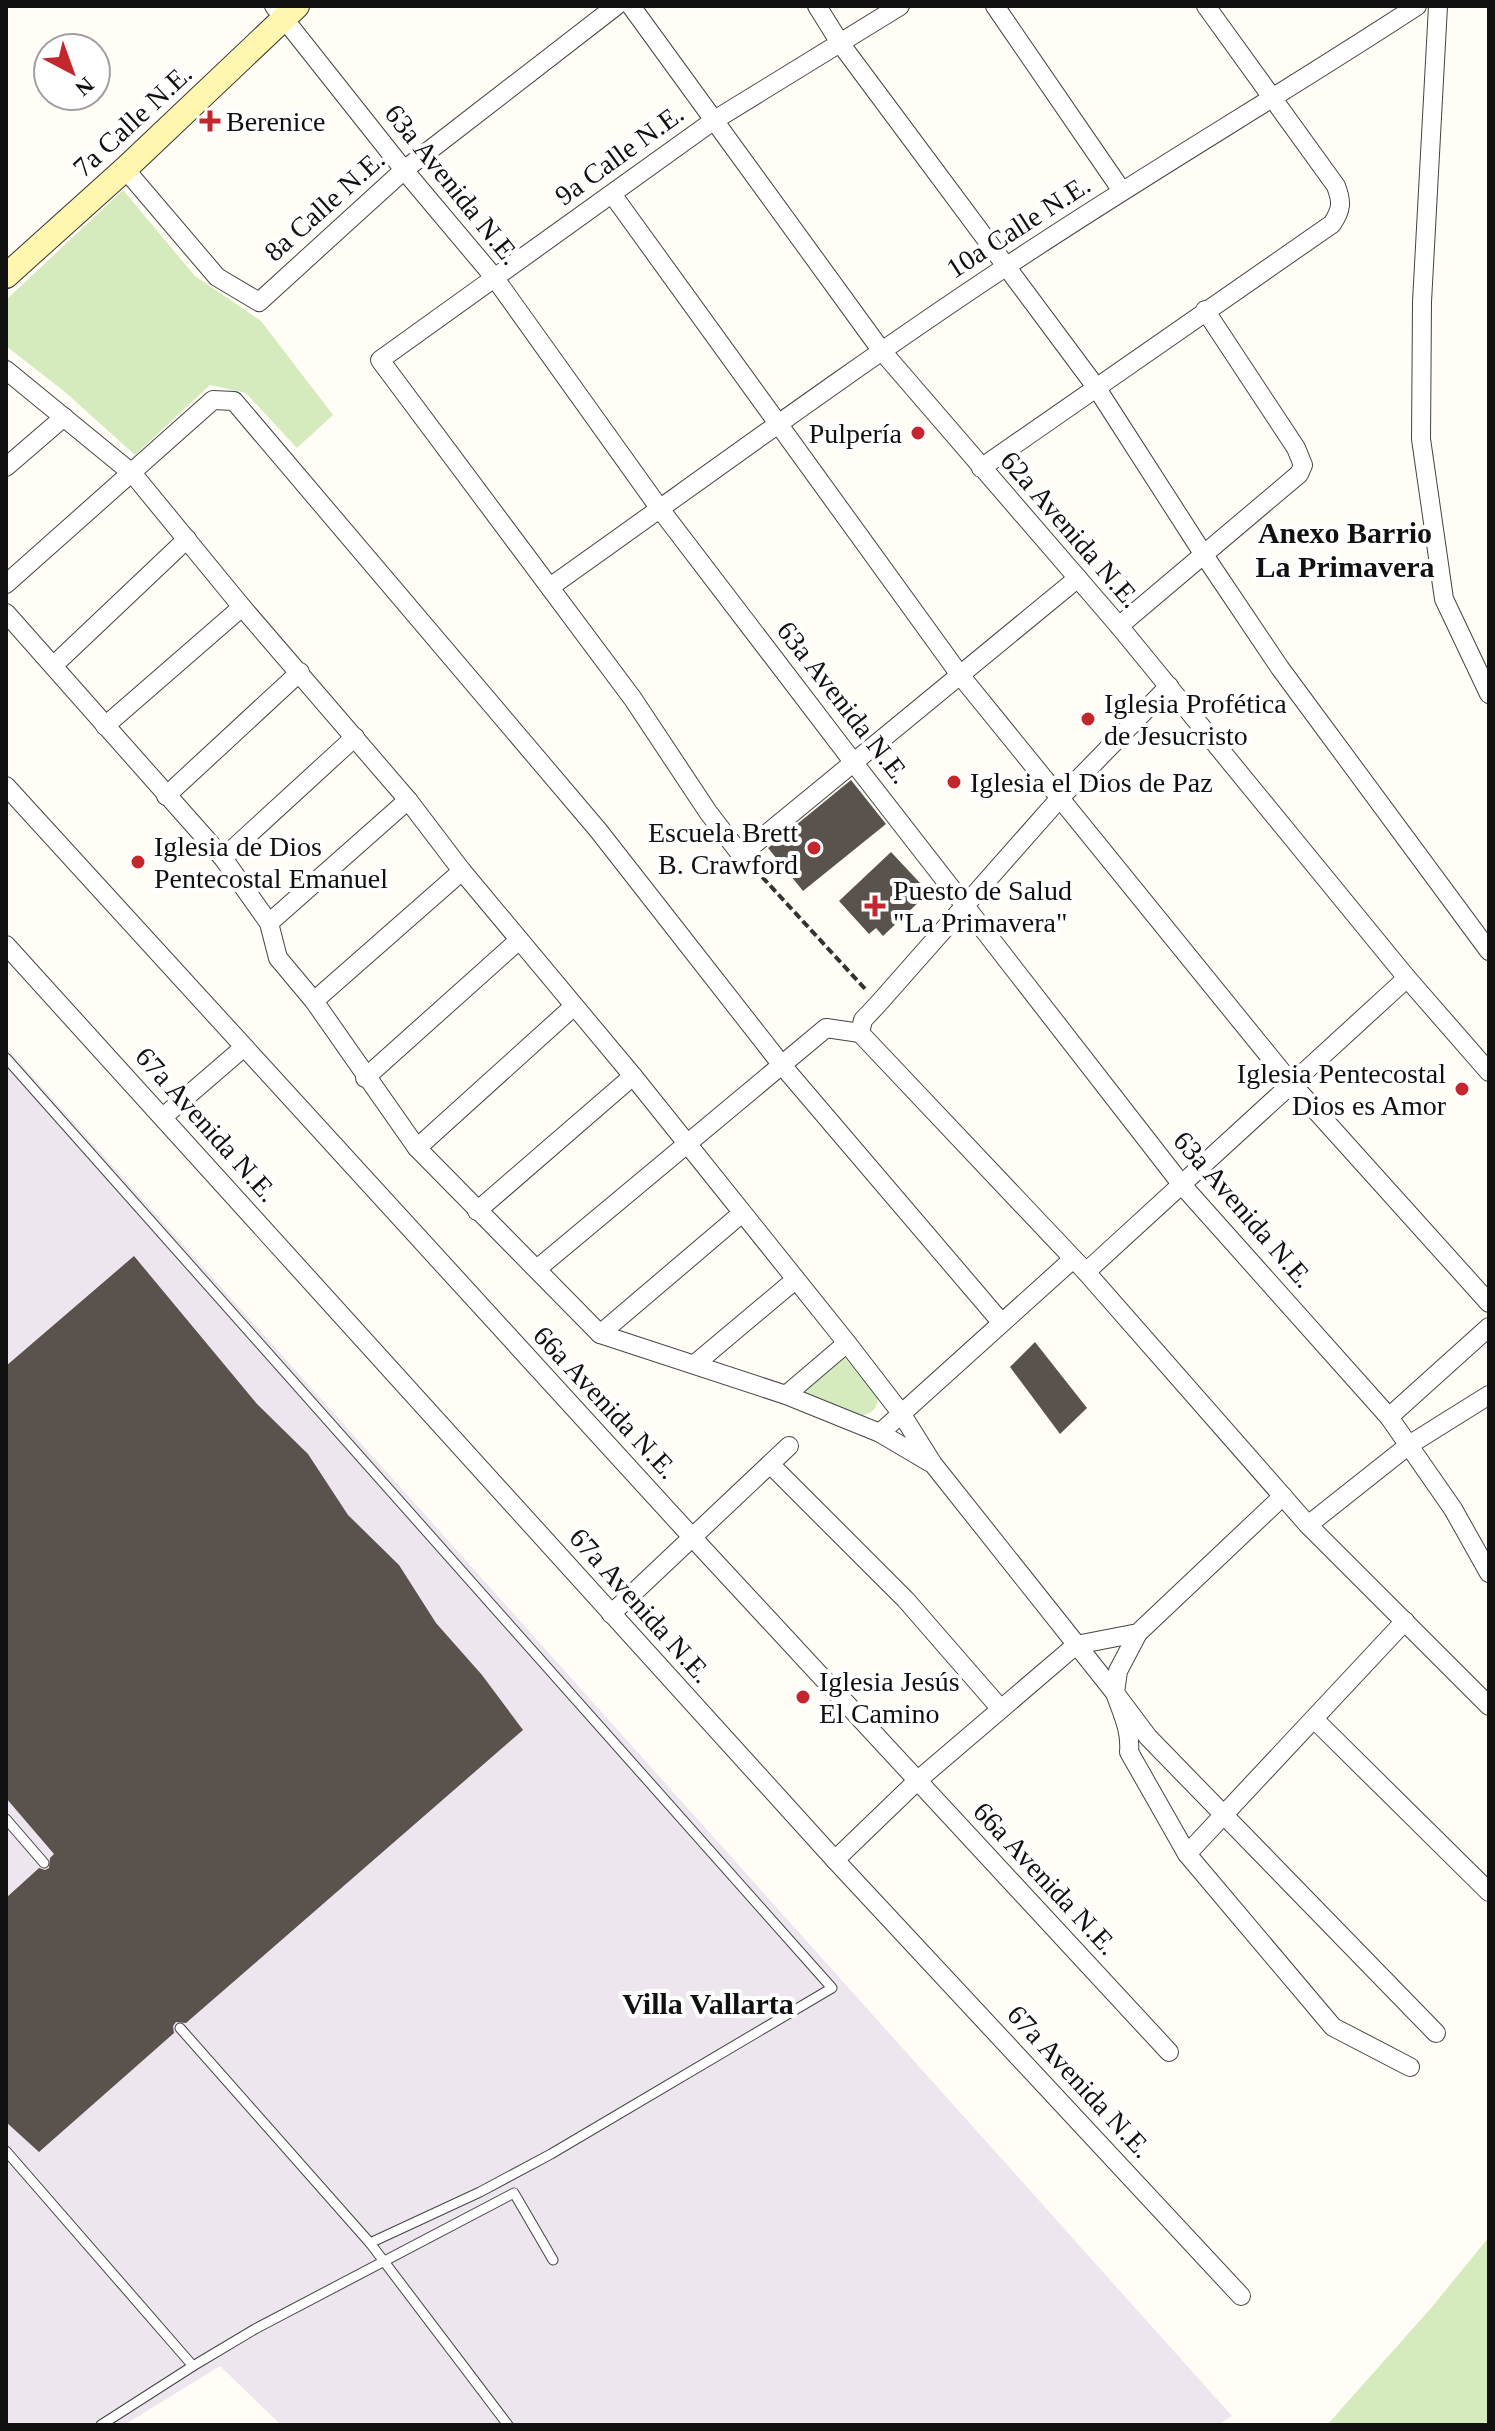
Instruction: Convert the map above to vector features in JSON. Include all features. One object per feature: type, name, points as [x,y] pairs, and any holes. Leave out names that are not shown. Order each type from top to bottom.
[{"type":"street","name":"8a Calle N.E.","points":[[125,169],[217,277],[259,302],[404,170],[616,6]]},
{"type":"street","name":"62a Avenida N.E.","points":[[631,6],[881,350],[1119,626],[1407,978],[1489,1072]]},
{"type":"street","points":[[817,6],[840,43],[1096,387],[1280,668],[1489,951]]},
{"type":"street","name":"9a Calle N.E.","points":[[550,587],[380,360],[713,121],[900,6]]},
{"type":"street","points":[[995,6],[1122,191]]},
{"type":"street","points":[[981,468],[1332,224],[1340,211],[1342,200],[1336,186],[1206,6]]},
{"type":"street","name":"10a Calle N.E.","points":[[550,587],[881,350],[1006,266],[1417,6]]},
{"type":"street","points":[[1438,6],[1422,302],[1421,439],[1444,599],[1489,694]]},
{"type":"street","name":"63a Avenida N.E.","points":[[284,10],[404,170],[494,277],[660,509],[1182,1185],[1389,1417],[1453,1509],[1489,1573]]},
{"type":"street","name":"7a Calle N.E.","points":[[6,276],[125,169],[284,10]]},
{"type":"street","points":[[612,194],[960,675],[1291,1083],[1489,1303]]},
{"type":"street","points":[[1119,626],[1299,474],[1303,465],[1296,448],[1205,310]]},
{"type":"street","points":[[6,370],[133,474],[242,607],[408,800],[462,871],[633,1076],[901,1413],[933,1464],[1066,1653],[1115,1693],[1148,1737],[1436,2033]]},
{"type":"street","points":[[6,584],[213,400],[234,401],[598,830],[781,1064],[1001,1322]]},
{"type":"street","points":[[6,467],[64,417]]},
{"type":"street","points":[[54,665],[187,539]]},
{"type":"street","points":[[550,587],[633,699],[708,812],[741,855],[1078,578]]},
{"type":"street","points":[[105,726],[242,607]]},
{"type":"street","points":[[6,613],[223,858],[269,923],[278,958],[314,1001],[365,1078],[417,1148],[600,1334],[786,1395],[880,1433],[933,1464]]},
{"type":"street","points":[[166,796],[300,672]]},
{"type":"street","points":[[860,1033],[863,1020],[1059,799],[1169,686]]},
{"type":"street","points":[[223,858],[355,737]]},
{"type":"street","name":"66a Avenida N.E.","points":[[8,793],[1169,2052]]},
{"type":"street","points":[[269,923],[408,800]]},
{"type":"street","points":[[314,1001],[462,871]]},
{"type":"street","points":[[365,1078],[519,940]]},
{"type":"street","name":"67a Avenida N.E.","points":[[6,945],[835,1860],[1241,2296]]},
{"type":"street","points":[[880,1433],[1001,1322],[1182,1185],[1407,978]]},
{"type":"street","points":[[417,1148],[573,1007]]},
{"type":"street","points":[[537,1269],[826,1028],[860,1033],[1080,1265],[1308,1525],[1489,1706]]},
{"type":"street","points":[[163,1117],[243,1048]]},
{"type":"street","points":[[477,1211],[633,1076]]},
{"type":"street","points":[[600,1334],[741,1214]]},
{"type":"street","points":[[695,1364],[795,1280]]},
{"type":"street","points":[[1389,1417],[1489,1327]]},
{"type":"street","points":[[786,1395],[847,1343]]},
{"type":"street","points":[[1308,1525],[1409,1445],[1489,1395]]},
{"type":"street","points":[[611,1614],[789,1446]]},
{"type":"street","points":[[770,1464],[906,1600],[1000,1708]]},
{"type":"street","points":[[1283,1496],[1138,1633],[1118,1671],[1115,1693],[1127,1725],[1129,1752],[1187,1854],[1333,2027],[1410,2067]]},
{"type":"street","points":[[1187,1854],[1405,1621]]},
{"type":"street","points":[[835,1860],[918,1780],[1066,1653],[1138,1633]]},
{"type":"street","points":[[1314,1719],[1489,1892]]},
{"type":"lane","points":[[6,1058],[832,1988],[551,2154],[480,2192],[370,2243]]},
{"type":"lane","points":[[6,1819],[44,1863]]},
{"type":"lane","points":[[180,2028],[370,2243],[508,2425]]},
{"type":"lane","points":[[6,2151],[10,2164],[193,2366]]},
{"type":"lane","points":[[101,2425],[193,2366],[383,2260],[514,2193],[553,2260]]},
{"type":"path","points":[[741,855],[879,1003]]},
{"type":"shaded area","points":[[6,1047],[1232,2416],[1218,2425],[281,2425],[220,2366],[124,2425],[6,2425]]},
{"type":"green space","points":[[123,190],[195,276],[261,321],[333,415],[297,448],[246,393],[210,385],[135,455],[65,392],[6,346],[6,300]]},
{"type":"green space","points":[[845,1358],[878,1398],[873,1410],[860,1417],[803,1393]]},
{"type":"green space","points":[[1489,2237],[1489,2425],[1327,2425],[1432,2307]]},
{"type":"building","points":[[851,780],[886,824],[803,891],[768,848]]},
{"type":"building","points":[[891,852],[921,884],[915,889],[923,898],[883,936],[876,928],[869,934],[839,901]]},
{"type":"building","points":[[134,1256],[257,1404],[308,1454],[348,1515],[399,1565],[436,1623],[482,1675],[523,1730],[186,2023],[176,2022],[174,2033],[39,2152],[6,2122],[6,1898],[39,1868],[49,1868],[50,1858],[54,1854],[6,1798],[6,1366]]},
{"type":"building","points":[[1035,1342],[1087,1408],[1060,1434],[1010,1367]]},
{"type":"place","name":"Berenice","points":[[210,121]]},
{"type":"place","name":"Pulpería","points":[[918,433]]},
{"type":"place","name":"Iglesia Profética de Jesucristo","points":[[1088,719]]},
{"type":"place","name":"Iglesia el Dios de Paz","points":[[954,782]]},
{"type":"place","name":"Escuela Brett B. Crawford","points":[[814,848]]},
{"type":"place","name":"Iglesia de Dios Pentecostal Emanuel","points":[[138,862]]},
{"type":"place","name":"Puesto de Salud \"La Primavera\"","points":[[875,906]]},
{"type":"place","name":"Iglesia Pentecostal Dios es Amor","points":[[1462,1089]]},
{"type":"place","name":"Iglesia Jesús El Camino","points":[[803,1697]]},
{"type":"district","name":"Anexo Barrio La Primavera","points":[[1345,550]]},
{"type":"district","name":"Villa Vallarta","points":[[708,2004]]}]
